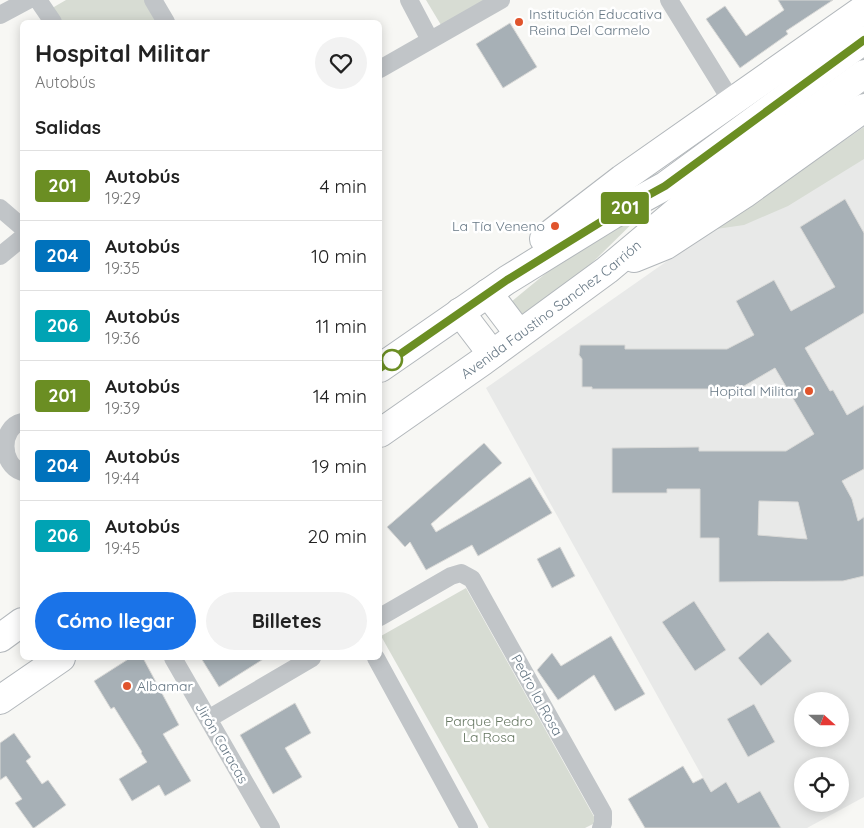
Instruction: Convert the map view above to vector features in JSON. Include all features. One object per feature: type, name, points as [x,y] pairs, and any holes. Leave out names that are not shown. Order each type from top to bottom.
[{"type":"main road","points":[[460,312],[468,300],[493,276],[622,179],[864,9]]},
{"type":"main road","points":[[382,367],[507,280],[612,215],[665,186],[864,40]]},
{"type":"main road","name":"Avenida Faustino Sanchez Carrión","points":[[382,432],[607,270],[682,207],[864,74]]},
{"type":"main road","points":[[607,270],[666,245],[744,194],[864,108]]},
{"type":"main road","points":[[488,293],[519,334]]},
{"type":"main road","points":[[460,312],[492,354]]},
{"type":"main road","points":[[0,638],[20,623]]},
{"type":"main road","points":[[0,700],[58,660]]},
{"type":"street","points":[[0,15],[28,0]]},
{"type":"street","points":[[38,0],[52,20]]},
{"type":"street","points":[[153,0],[165,20]]},
{"type":"street","points":[[408,0],[430,40]]},
{"type":"street","points":[[382,68],[501,0]]},
{"type":"street","points":[[669,0],[732,102]]},
{"type":"street","points":[[0,208],[20,226]]},
{"type":"street","points":[[0,256],[20,240]]},
{"type":"street","points":[[20,422],[11,427],[6,434],[1,449],[9,465],[20,471]]},
{"type":"street","name":"Pedro la Rosa","points":[[382,616],[451,576],[461,573],[472,579],[603,813],[602,826]]},
{"type":"street","name":"Jirón Caracas","points":[[174,660],[271,828]]},
{"type":"street","points":[[208,719],[309,660]]},
{"type":"street","points":[[377,660],[469,828]]},
{"type":"shaded area","points":[[864,123],[864,797],[849,805],[849,757],[794,757],[794,812],[836,812],[807,828],[731,828],[486,388]]},
{"type":"green space","points":[[66,0],[149,0],[162,20],[54,20],[47,11]]},
{"type":"green space","points":[[426,0],[486,0],[441,25]]},
{"type":"green space","points":[[864,127],[864,159],[788,206],[744,225],[716,229]]},
{"type":"green space","points":[[650,206],[558,293],[523,315],[518,315],[511,302],[585,241]]},
{"type":"green space","name":"Parque Pedro La Rosa","points":[[466,588],[597,822],[585,828],[489,828],[382,635]]},
{"type":"building","points":[[778,0],[833,0],[786,31],[788,34],[740,68],[706,19],[725,6],[746,36],[784,10]]},
{"type":"building","points":[[510,23],[537,67],[503,88],[476,44]]},
{"type":"building","name":"Hopital Militar","points":[[845,199],[864,233],[864,313],[805,348],[830,391],[833,390],[847,415],[864,405],[864,469],[842,481],[852,499],[858,521],[864,517],[864,576],[843,581],[719,582],[719,538],[700,538],[700,489],[667,489],[667,493],[612,493],[612,448],[699,447],[699,451],[786,451],[814,434],[775,368],[739,389],[592,389],[592,387],[582,387],[580,345],[625,345],[625,349],[727,349],[754,335],[736,301],[774,280],[791,311],[835,287],[800,227]],"holes":[[[759,501],[798,502],[807,539],[758,535]]]},
{"type":"building","points":[[484,443],[502,463],[431,524],[436,532],[530,477],[552,513],[478,556],[472,545],[426,570],[410,542],[405,547],[387,527]]},
{"type":"building","points":[[560,547],[575,576],[552,588],[537,559]]},
{"type":"building","points":[[694,601],[726,650],[695,671],[662,622]]},
{"type":"building","points":[[768,632],[792,661],[761,686],[738,658]]},
{"type":"building","points":[[611,636],[645,694],[615,711],[594,675],[558,700],[537,670],[552,653],[561,666]]},
{"type":"building","points":[[127,660],[144,660],[179,725],[163,734],[191,781],[165,796],[159,785],[132,801],[119,779],[147,762],[114,707],[111,709],[94,681]]},
{"type":"building","points":[[202,660],[262,660],[219,687]]},
{"type":"building","points":[[295,703],[311,733],[285,748],[302,777],[273,794],[240,735]]},
{"type":"building","points":[[754,704],[775,742],[748,757],[727,719]]},
{"type":"building","points":[[14,733],[31,757],[26,761],[42,784],[48,780],[66,805],[34,828],[15,803],[22,799],[6,776],[0,780],[0,743]]},
{"type":"building","points":[[683,766],[693,783],[703,778],[711,792],[726,782],[738,803],[760,791],[781,828],[645,828],[628,799]]},
{"type":"bus line","name":"201","points":[[382,367],[507,280],[612,215],[665,186],[864,40]]},
{"type":"place","name":"Institución Educativa Reina Del Carmelo","points":[[519,22]]},
{"type":"place","name":"La Tía Veneno","points":[[555,226]]},
{"type":"place","name":"Hopital Militar","points":[[809,391]]},
{"type":"place","name":"Albamar","points":[[127,686]]}]
